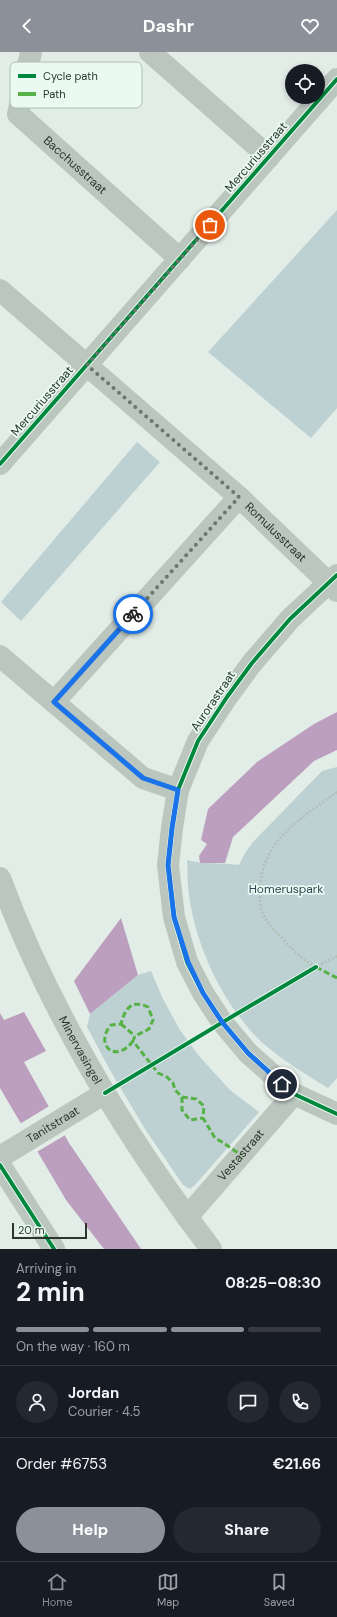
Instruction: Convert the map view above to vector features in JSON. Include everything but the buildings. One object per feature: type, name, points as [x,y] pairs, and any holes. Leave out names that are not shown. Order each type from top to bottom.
[{"type":"street","name":"Bacchusstraat","points":[[29,62],[31,52]]},
{"type":"street","points":[[150,52],[269,157]]},
{"type":"street","name":"Mercuriusstraat","points":[[0,464],[337,79]]},
{"type":"street","name":"Bacchusstraat","points":[[19,108],[18,114],[180,259]]},
{"type":"street","name":"Romulusstraat","points":[[0,290],[239,497],[334,583]]},
{"type":"street","points":[[54,702],[239,497]]},
{"type":"street","name":"Aurorastraat","points":[[334,583],[290,619],[252,662],[227,696],[198,741],[178,790],[168,865],[174,917],[188,962],[203,993],[222,1022],[248,1053],[294,1094],[337,1114]]},
{"type":"street","points":[[0,656],[143,778],[178,790]]},
{"type":"street","name":"Minervasingel","points":[[0,878],[15,919],[58,1010],[105,1093],[159,1179],[211,1249]]},
{"type":"street","name":"Tanitstraat","points":[[7,1152],[105,1093]]},
{"type":"street","name":"Vestastraat","points":[[187,1217],[294,1094]]},
{"type":"street","points":[[0,1165],[53,1249]]},
{"type":"path","points":[[316,968],[304,961],[277,934],[264,917],[258,900],[261,874],[266,859],[276,843],[296,822],[337,792]]},
{"type":"path","points":[[310,971],[337,956]]},
{"type":"green space","points":[[337,210],[337,408],[311,438],[208,352]]},
{"type":"green space","points":[[137,442],[160,462],[21,621],[1,602]]},
{"type":"green space","name":"Homeruspark","points":[[337,767],[337,1078],[328,1088],[287,1062],[267,1047],[250,1030],[227,999],[208,963],[195,926],[188,887],[187,860],[239,865],[253,842],[322,771]]},
{"type":"green space","points":[[151,971],[163,999],[180,1030],[199,1056],[230,1090],[259,1112],[190,1189],[183,1185],[145,1129],[111,1072],[87,1027],[90,1014],[138,975]]},
{"type":"shaded area","points":[[337,712],[337,750],[314,761],[233,837],[225,863],[200,863],[199,856],[207,844],[201,840],[208,809],[257,762],[314,724]]},
{"type":"shaded area","points":[[121,918],[138,975],[90,1014],[74,981]]},
{"type":"shaded area","points":[[24,1012],[46,1051],[24,1062],[69,1143],[141,1249],[104,1249],[66,1200],[0,1088],[0,1013],[4,1020]]},
{"type":"pier","points":[[51,1105],[67,1134],[35,1153],[18,1125]]},
{"type":"marked path","points":[[316,967],[337,978]]},
{"type":"marked path","points":[[133,1041],[126,1048],[120,1051],[114,1051],[109,1049],[106,1045],[105,1039],[106,1032],[111,1025],[121,1024],[127,1010],[133,1005],[137,1004],[148,1007],[153,1020],[149,1029],[135,1036],[133,1041],[158,1073],[167,1077],[173,1083],[175,1090],[182,1097],[196,1099],[204,1106],[203,1118],[215,1138],[241,1155]]},
{"type":"marked path","points":[[121,1024],[135,1036]]},
{"type":"marked path","points":[[182,1097],[182,1110],[190,1120],[203,1118]]},
{"type":"cycle path","points":[[0,464],[337,79]]},
{"type":"cycle path","points":[[337,575],[290,619],[252,663],[227,697],[198,741],[178,790],[168,865],[174,917],[187,962],[203,993],[222,1022],[248,1053],[294,1094],[337,1114]]},
{"type":"cycle path","points":[[105,1093],[316,967]]},
{"type":"cycle path","points":[[0,1165],[54,1249]]},
{"type":"way so far","points":[[133,614],[239,497],[87,365],[210,225]]},
{"type":"route","points":[[133,614],[54,702],[143,778],[178,790],[168,865],[174,917],[188,962],[203,993],[222,1022],[248,1053],[282,1084]]}]
